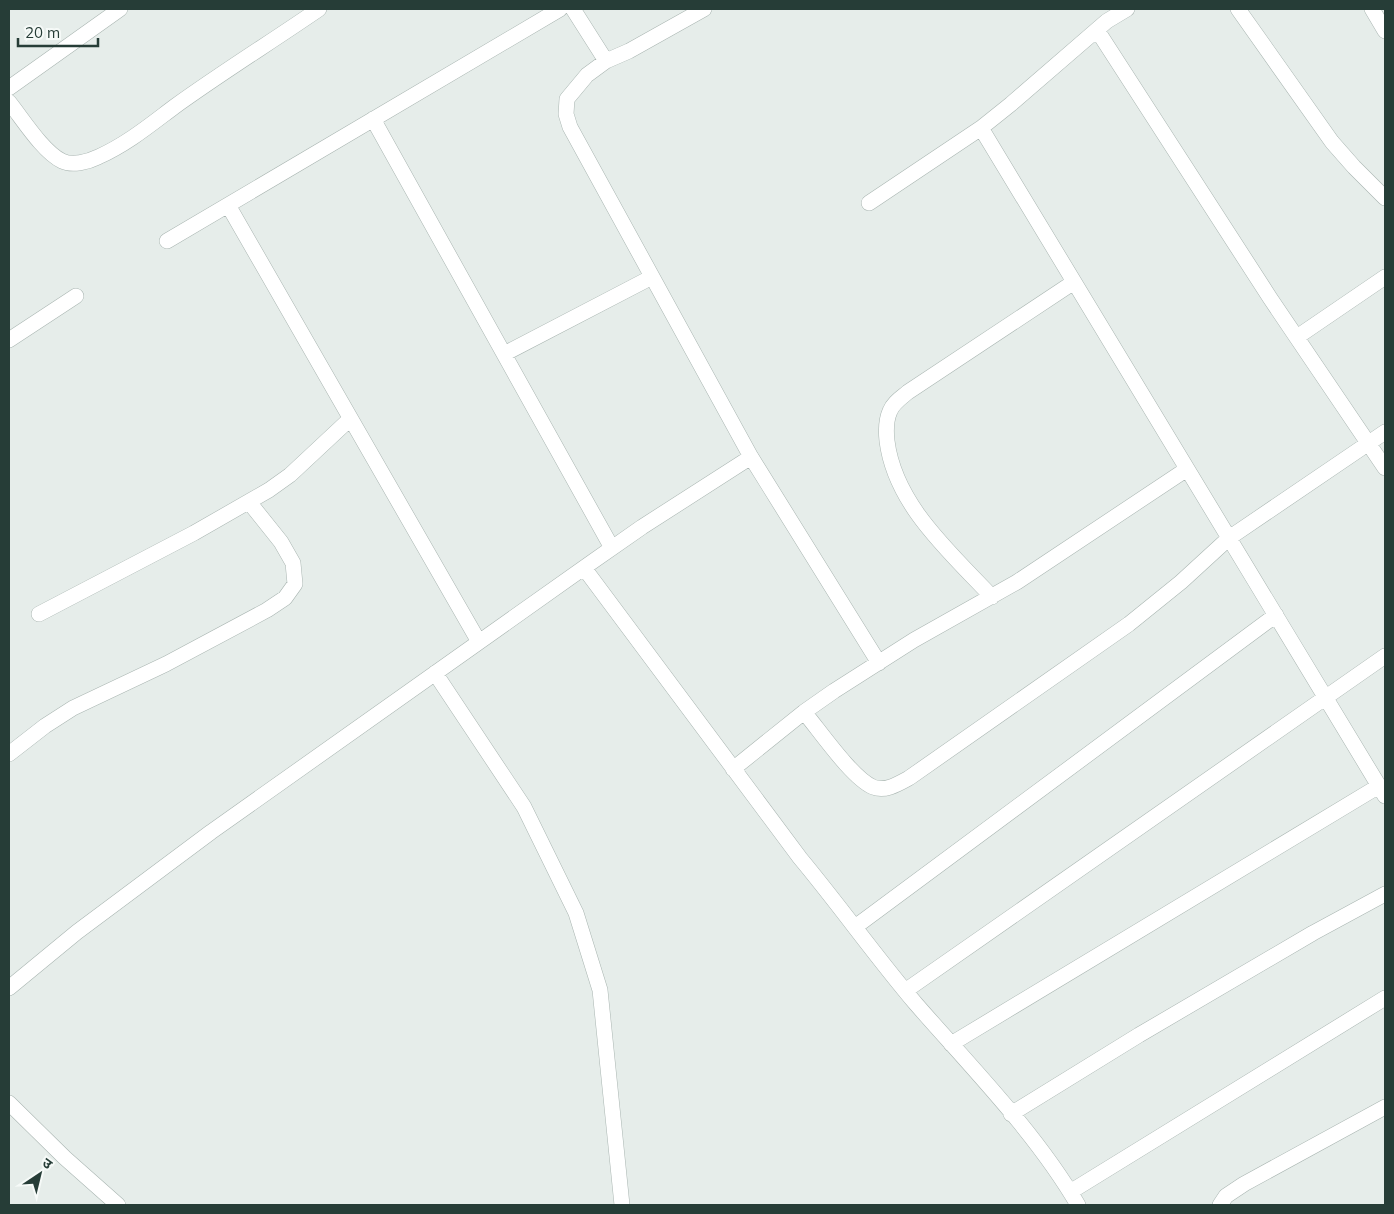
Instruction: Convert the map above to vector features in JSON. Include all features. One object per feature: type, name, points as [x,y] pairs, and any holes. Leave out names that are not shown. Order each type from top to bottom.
[{"type":"street","points":[[9,88],[120,9]]},
{"type":"street","points":[[9,102],[47,151],[62,162],[78,163],[97,158],[150,127],[174,108],[319,9]]},
{"type":"street","points":[[167,241],[560,9]]},
{"type":"street","points":[[573,9],[606,61]]},
{"type":"street","points":[[704,9],[629,52],[606,61],[587,75],[574,88],[567,99],[566,114],[570,127],[751,457],[878,663]]},
{"type":"street","points":[[870,203],[981,128],[1097,30],[1127,9]]},
{"type":"street","points":[[1238,9],[1332,142],[1385,198]]},
{"type":"street","points":[[1097,30],[1270,298],[1385,468]]},
{"type":"street","points":[[373,119],[612,548]]},
{"type":"street","points":[[950,1044],[1382,791],[981,128]]},
{"type":"street","points":[[228,205],[479,642]]},
{"type":"street","points":[[1297,337],[1385,276]]},
{"type":"street","points":[[504,354],[652,277]]},
{"type":"street","points":[[992,597],[932,533],[908,501],[889,456],[886,431],[889,412],[897,401],[908,392],[1074,282]]},
{"type":"street","points":[[9,340],[76,296]]},
{"type":"street","points":[[40,614],[249,502],[290,475],[350,419]]},
{"type":"street","points":[[804,712],[852,771],[873,787],[887,788],[910,778],[1129,624],[1181,582],[1229,538],[1385,432]]},
{"type":"street","points":[[9,988],[77,932],[203,838],[612,548],[751,457]]},
{"type":"street","points":[[733,769],[804,712],[878,663],[1018,582],[1187,469]]},
{"type":"street","points":[[9,754],[45,726],[73,708],[166,664],[286,598],[295,584],[293,563],[281,542],[249,502]]},
{"type":"street","points":[[584,568],[800,858],[905,991],[1044,1154],[1078,1205]]},
{"type":"street","points":[[855,926],[1276,615]]},
{"type":"street","points":[[905,991],[1385,656]]},
{"type":"street","points":[[435,673],[524,807],[576,913],[600,990],[622,1205]]},
{"type":"street","points":[[1011,1114],[1170,1016],[1306,937],[1385,894]]},
{"type":"street","points":[[1070,1192],[1385,998]]},
{"type":"street","points":[[9,1103],[47,1141],[118,1205]]},
{"type":"street","points":[[1220,1205],[1226,1196],[1244,1184],[1385,1107]]}]
